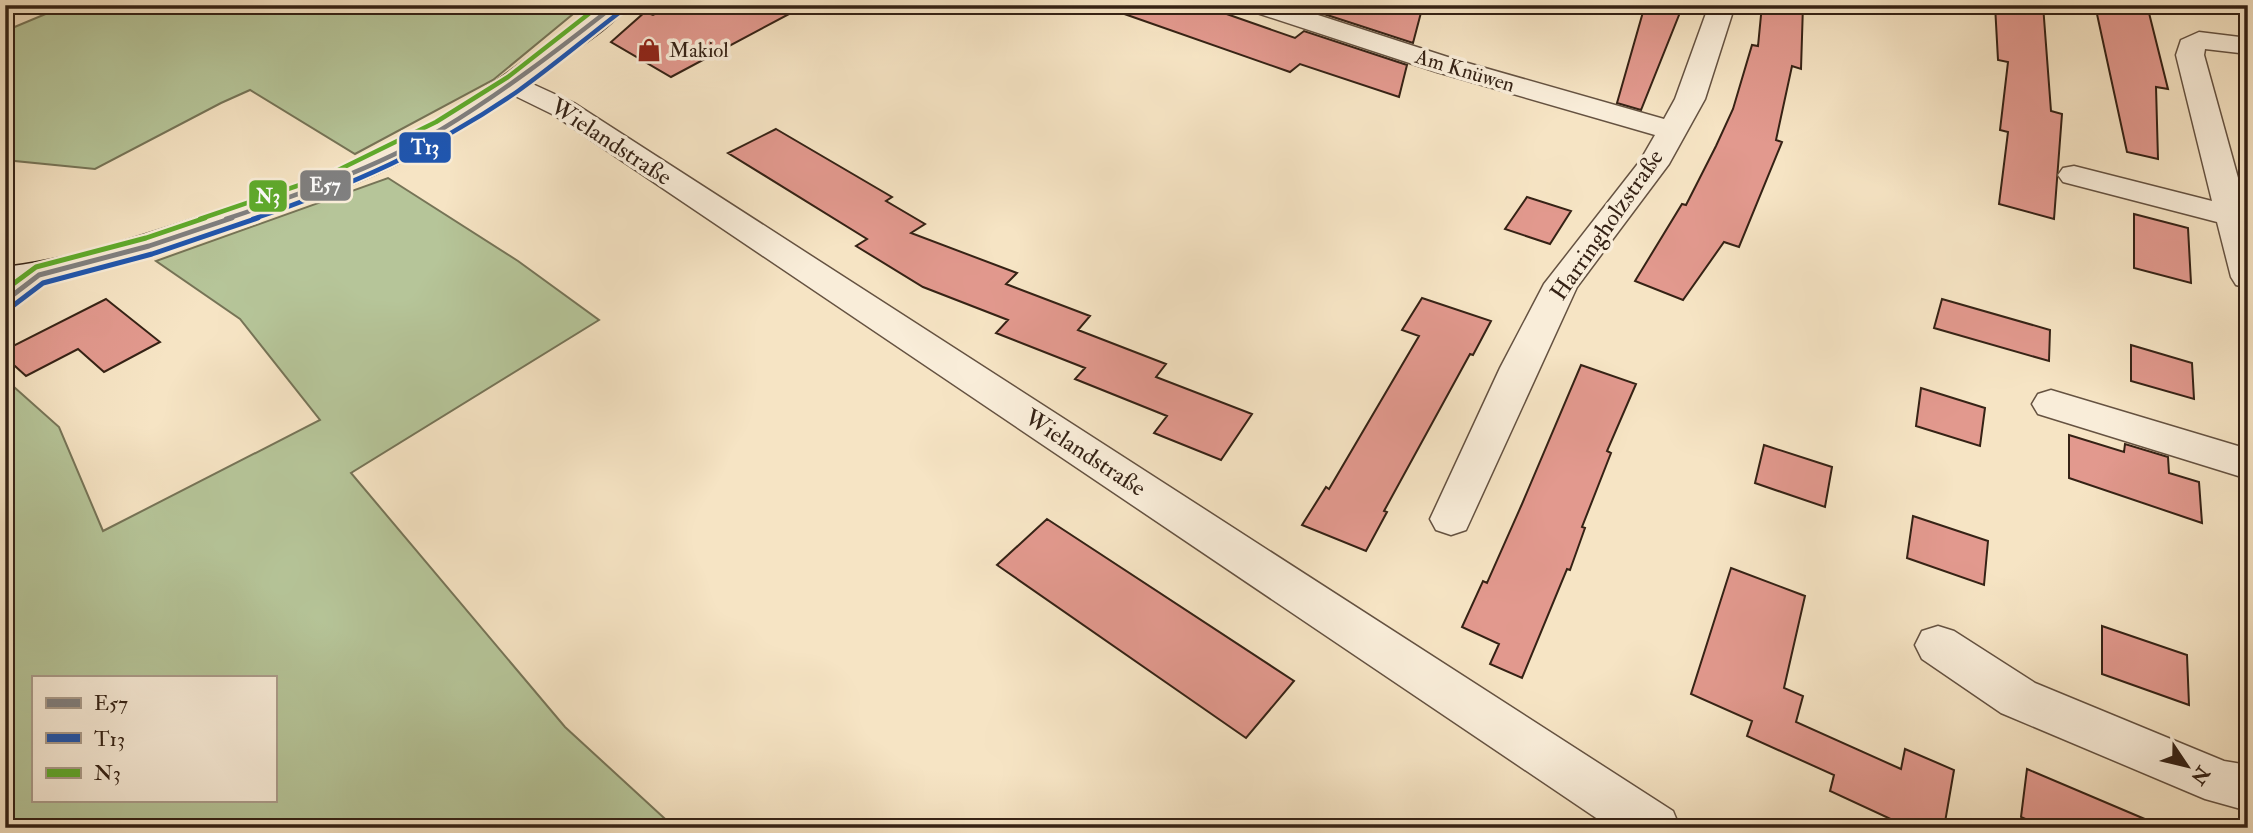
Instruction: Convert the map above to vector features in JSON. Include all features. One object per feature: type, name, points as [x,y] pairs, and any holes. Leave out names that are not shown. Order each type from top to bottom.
[{"type":"street","points":[[5,300],[22,276],[149,246],[329,184],[440,130],[513,83],[615,5]]},
{"type":"street","name":"Am Knüwen","points":[[1260,5],[1447,66],[1638,123],[1672,130]]},
{"type":"street","name":"Harringholzstraße","points":[[1451,519],[1561,284],[1654,164],[1690,99],[1722,5]]},
{"type":"street","points":[[2248,46],[2199,40],[2191,47],[2190,55],[2248,277]]},
{"type":"street","name":"Wielandstraße","points":[[513,83],[564,109],[1655,828]]},
{"type":"street","points":[[2074,175],[2232,216]]},
{"type":"street","points":[[2051,404],[2248,464]]},
{"type":"street","points":[[1938,645],[2018,698],[2222,783],[2248,788]]},
{"type":"green space","points":[[67,5],[584,5],[493,80],[355,154],[250,90],[95,169],[5,160],[5,31]]},
{"type":"green space","points":[[388,178],[518,261],[599,320],[351,473],[565,727],[675,828],[5,828],[5,379],[59,427],[103,531],[320,420],[240,319],[156,261]]},
{"type":"building","points":[[673,5],[806,5],[671,77],[611,42],[645,12],[653,15]]},
{"type":"building","points":[[1114,5],[1201,5],[1295,38],[1304,31],[1407,65],[1399,97],[1300,64],[1290,72],[1113,10]]},
{"type":"building","points":[[1335,5],[1423,5],[1413,43],[1324,14]]},
{"type":"building","points":[[1645,5],[1683,5],[1641,110],[1617,103]]},
{"type":"building","points":[[1762,5],[1803,5],[1801,69],[1792,66],[1776,140],[1782,142],[1739,247],[1724,242],[1683,300],[1635,281],[1682,204],[1686,205],[1716,146],[1733,109],[1752,45],[1758,46]]},
{"type":"building","points":[[1995,5],[2043,5],[2051,111],[2062,114],[2054,219],[1999,204],[2008,132],[2000,130],[2008,62],[1998,60]]},
{"type":"building","points":[[2095,5],[2147,5],[2168,89],[2156,87],[2158,159],[2127,152]]},
{"type":"building","points":[[776,129],[892,197],[886,201],[925,224],[911,233],[1017,273],[1006,284],[1090,316],[1078,330],[1166,364],[1156,377],[1252,414],[1221,460],[1154,433],[1167,416],[1075,379],[1085,368],[996,333],[1008,320],[923,287],[856,246],[867,239],[728,153]]},
{"type":"building","points":[[1527,197],[1571,211],[1550,244],[1505,229]]},
{"type":"building","points":[[2134,214],[2188,228],[2191,283],[2134,268]]},
{"type":"building","points":[[1422,298],[1491,321],[1473,355],[1470,354],[1384,511],[1387,512],[1366,551],[1302,525],[1326,487],[1329,489],[1419,336],[1402,330]]},
{"type":"building","points":[[106,299],[160,342],[104,372],[78,349],[26,376],[5,357],[5,350]]},
{"type":"building","points":[[1942,299],[2050,330],[2049,361],[1934,328]]},
{"type":"building","points":[[2131,345],[2192,363],[2194,399],[2131,381]]},
{"type":"building","points":[[1581,365],[1636,384],[1607,451],[1611,453],[1582,527],[1585,528],[1570,570],[1567,569],[1522,678],[1490,664],[1499,644],[1462,627],[1483,581],[1487,583]]},
{"type":"building","points":[[1921,388],[1985,408],[1980,446],[1916,426]]},
{"type":"building","points":[[2069,435],[2124,452],[2125,444],[2168,457],[2169,473],[2199,482],[2202,523],[2069,478]]},
{"type":"building","points":[[1764,445],[1832,467],[1825,507],[1755,483]]},
{"type":"building","points":[[1913,516],[1988,541],[1984,585],[1907,558]]},
{"type":"building","points":[[1047,519],[1294,681],[1246,738],[997,565]]},
{"type":"building","points":[[1731,568],[1805,596],[1784,688],[1803,696],[1796,722],[1901,769],[1905,749],[1954,770],[1944,828],[1910,828],[1830,791],[1834,775],[1747,736],[1752,721],[1691,694]]},
{"type":"building","points":[[2102,626],[2187,655],[2189,705],[2102,674]]},
{"type":"building","points":[[2027,769],[2166,828],[2046,828],[2021,817]]},
{"type":"transit line","name":"N3","points":[[5,290],[36,267],[146,238],[326,176],[378,152],[436,122],[508,77],[600,5]]},
{"type":"transit line","name":"E57","points":[[5,301],[39,275],[149,246],[329,184],[382,160],[440,130],[513,84],[615,5]]},
{"type":"transit line","name":"T13","points":[[10,308],[43,283],[152,254],[332,192],[386,168],[445,137],[518,91],[620,12]]},
{"type":"place","name":"Makiol","points":[[649,50]]}]
